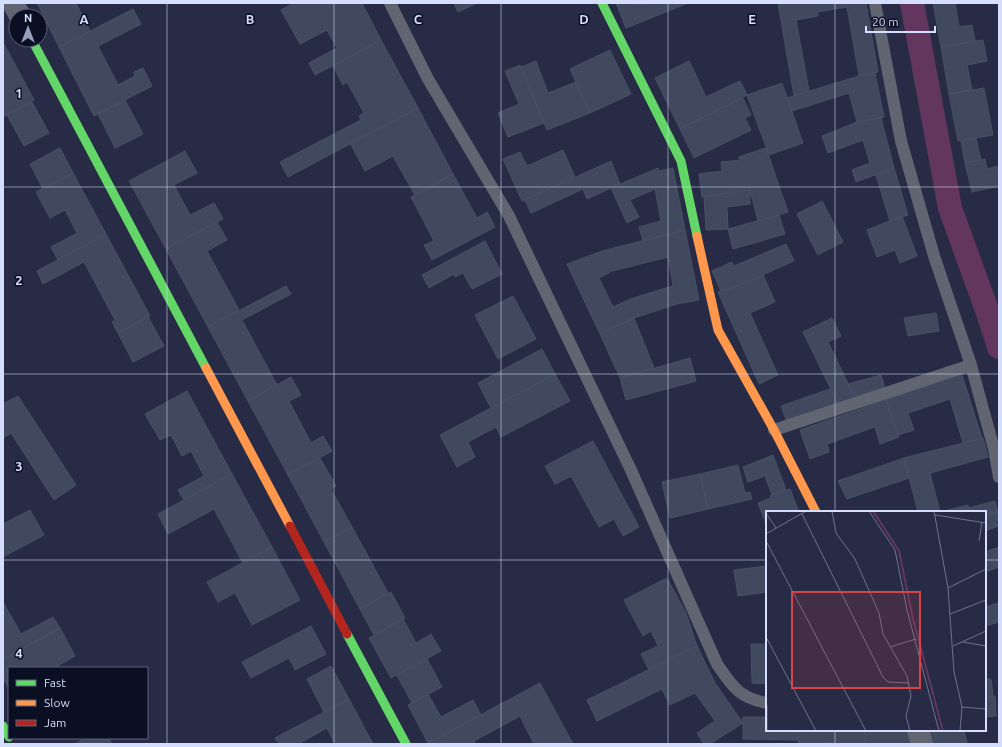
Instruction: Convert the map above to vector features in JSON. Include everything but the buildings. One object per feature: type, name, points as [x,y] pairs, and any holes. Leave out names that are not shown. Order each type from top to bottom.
[{"type":"street","points":[[602,3],[681,161],[718,330],[774,430],[815,511]]},
{"type":"street","points":[[36,48],[406,744]]},
{"type":"street","points":[[3,726],[8,736]]},
{"type":"street","points":[[918,731],[922,744]]},
{"type":"lane","points":[[390,3],[428,79],[509,216],[630,468],[717,664],[733,686],[753,700],[766,702]]},
{"type":"lane","points":[[875,3],[901,141],[934,256],[971,365],[994,449],[999,476]]},
{"type":"lane","points":[[774,430],[971,365]]},
{"type":"waterway","points":[[912,3],[950,208],[999,347]]},
{"type":"traffic: fast","points":[[602,3],[681,161],[697,236]]},
{"type":"traffic: fast","points":[[36,48],[206,368]]},
{"type":"traffic: fast","points":[[347,634],[406,744]]},
{"type":"traffic: fast","points":[[3,726],[8,735]]},
{"type":"traffic: slow","points":[[697,236],[718,330],[774,430],[815,511]]},
{"type":"traffic: slow","points":[[206,368],[290,526]]},
{"type":"traffic: jam","points":[[290,526],[347,634]]}]
